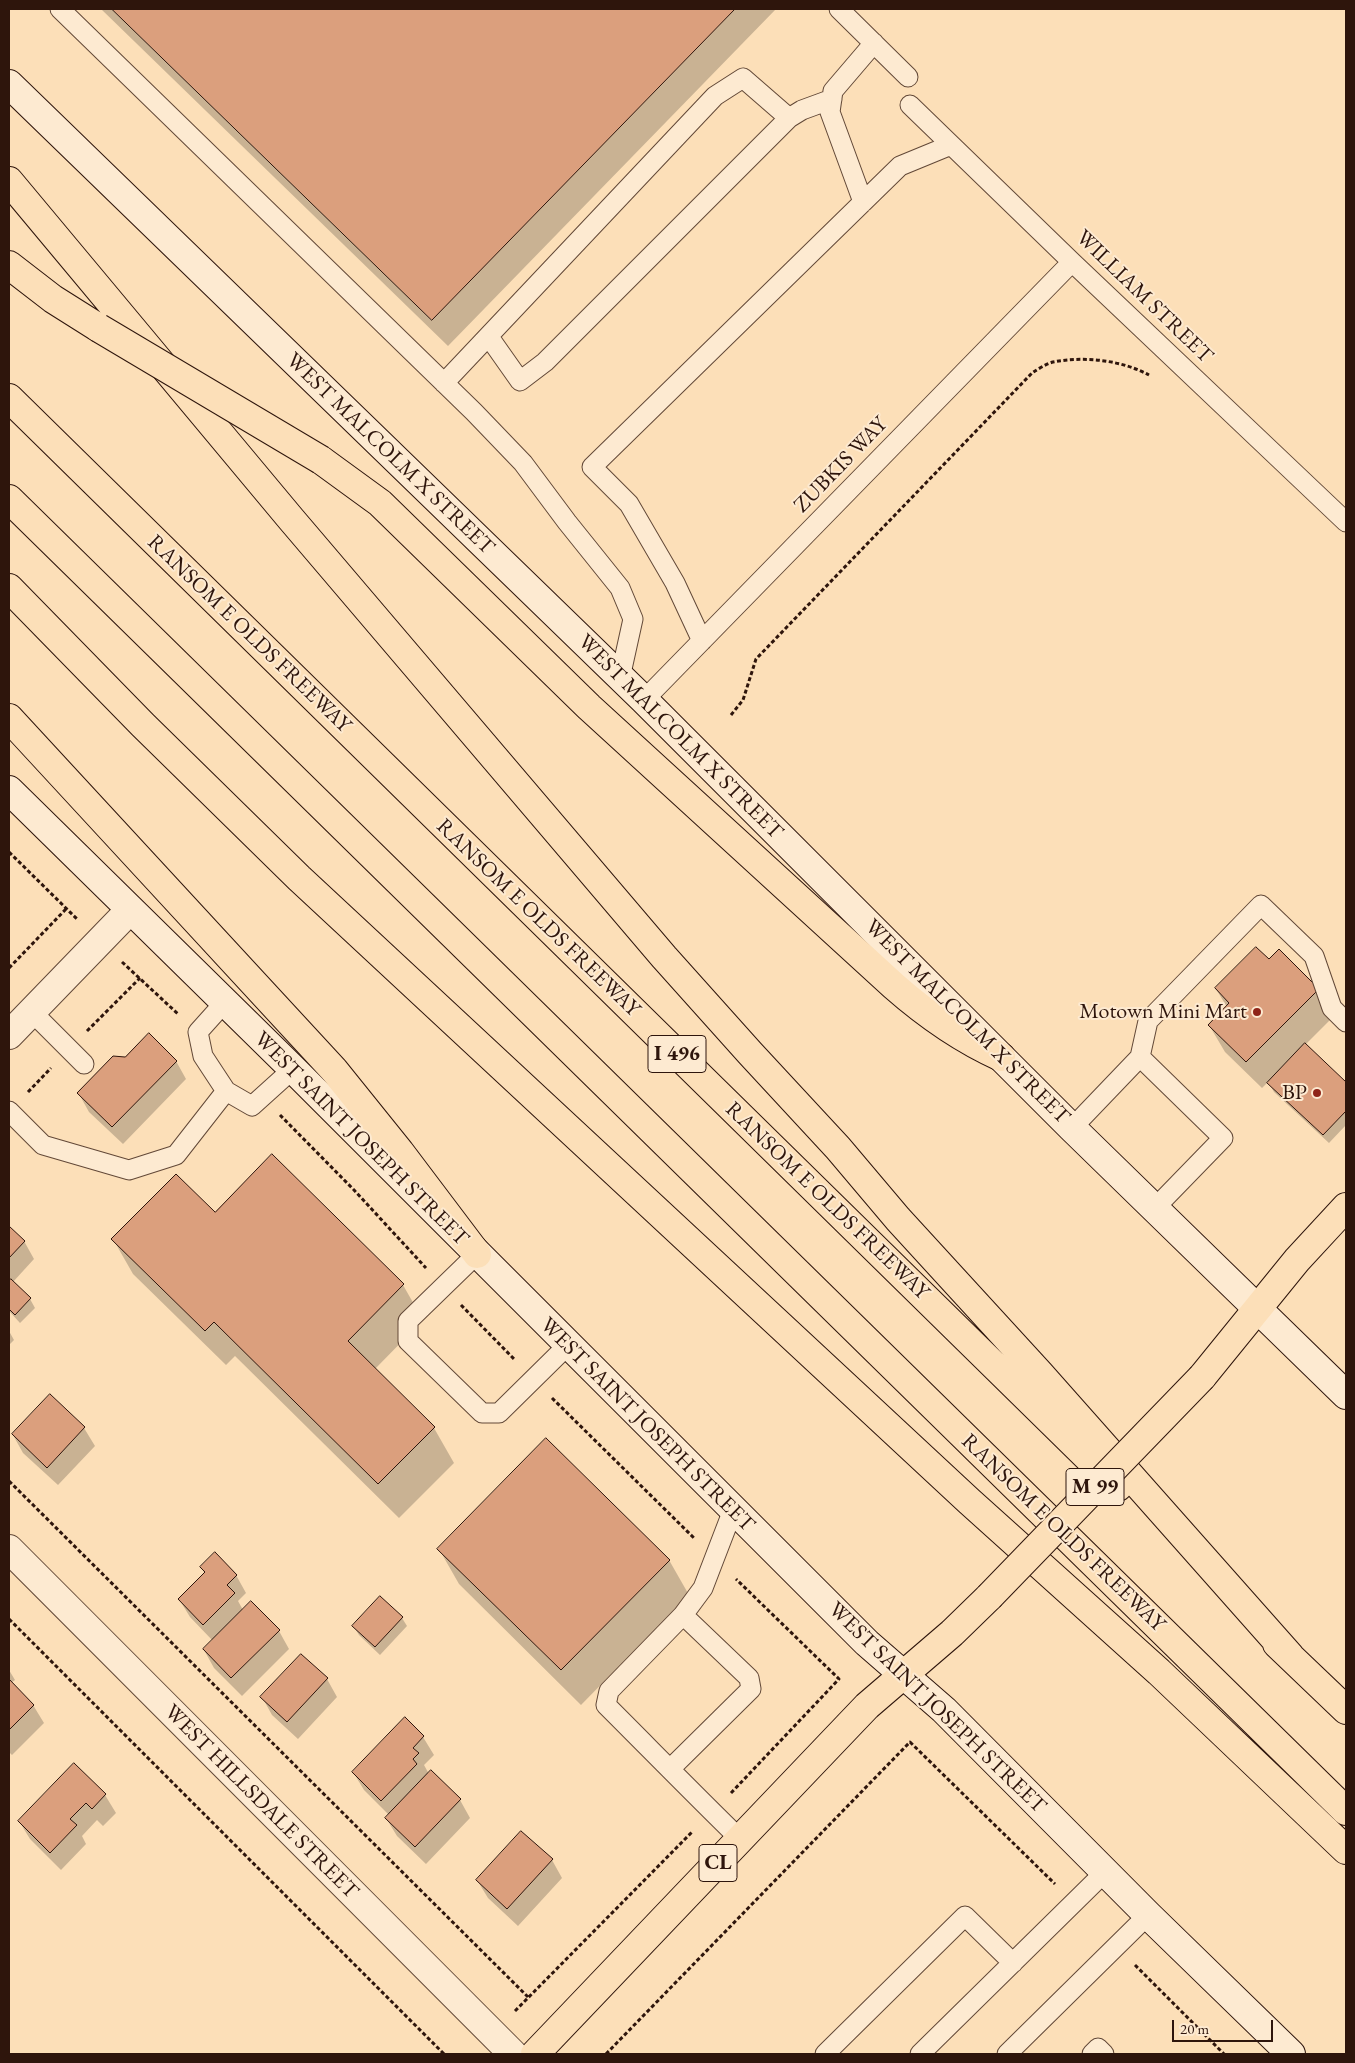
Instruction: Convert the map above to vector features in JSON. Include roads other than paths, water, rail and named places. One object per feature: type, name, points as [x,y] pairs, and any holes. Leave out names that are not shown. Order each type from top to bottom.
[{"type":"main road","name":"WEST MALCOLM X STREET","points":[[9,84],[644,700],[1072,1128],[1346,1395]]},
{"type":"main road","points":[[9,181],[291,519],[664,957],[838,1148],[898,1220],[1040,1374],[1290,1656]]},
{"type":"main road","points":[[9,265],[53,299],[321,460],[380,503],[589,707],[894,986],[918,1007],[951,1030],[975,1045],[1001,1057]]},
{"type":"main road","name":"RANSOM E OLDS FREEWAY","points":[[9,398],[1346,1710]]},
{"type":"main road","name":"RANSOM E OLDS FREEWAY","points":[[9,499],[1346,1811]]},
{"type":"main road","points":[[9,588],[143,725],[306,884],[969,1501],[1160,1672],[1346,1850]]},
{"type":"main road","points":[[9,718],[334,1070],[400,1152],[477,1254]]},
{"type":"main road","name":"WEST SAINT JOSEPH STREET","points":[[9,790],[293,1069],[867,1643],[944,1710],[1148,1915],[1291,2054]]},
{"type":"main road","points":[[9,1035],[130,910]]},
{"type":"main road","name":"M 99","points":[[904,1675],[952,1633],[989,1597],[1202,1377],[1256,1308],[1346,1207]]},
{"type":"main road","name":"WEST HILLSDALE STREET","points":[[9,1549],[513,2054]]},
{"type":"main road","name":"CL","points":[[535,2054],[868,1706],[904,1675]]},
{"type":"lane","points":[[60,9],[444,383],[523,463],[566,522],[620,588],[633,619],[620,678]]},
{"type":"lane","points":[[839,9],[908,77]]},
{"type":"lane","points":[[863,202],[830,112],[833,91],[874,43]]},
{"type":"lane","points":[[444,383],[716,96],[743,78],[788,118]]},
{"type":"lane","points":[[489,337],[520,381],[544,362],[788,118],[802,110],[832,99]]},
{"type":"lane","name":"WILLIAM STREET","points":[[910,105],[1346,522]]},
{"type":"lane","points":[[702,641],[675,583],[629,504],[592,467],[900,166],[951,145]]},
{"type":"lane","name":"ZUBKIS WAY","points":[[644,700],[1072,262]]},
{"type":"lane","points":[[1072,1128],[1140,1057],[1148,1021],[1261,905],[1314,956],[1332,1008],[1346,1022]]},
{"type":"lane","points":[[224,1003],[198,1032],[203,1056],[226,1091],[252,1106],[293,1069]]},
{"type":"lane","points":[[32,1012],[84,1064]]},
{"type":"lane","points":[[1140,1057],[1223,1138],[1155,1208]]},
{"type":"lane","points":[[9,1111],[43,1145],[129,1170],[176,1155],[226,1091]]},
{"type":"lane","points":[[477,1254],[408,1321],[408,1341],[482,1413],[499,1413],[568,1345]]},
{"type":"lane","points":[[733,1510],[703,1588],[682,1615],[609,1691],[606,1705],[740,1839]]},
{"type":"lane","points":[[670,1769],[750,1689],[749,1678],[682,1615]]},
{"type":"lane","points":[[920,2054],[1105,1872]]},
{"type":"lane","points":[[1007,2054],[1148,1915]]},
{"type":"lane","points":[[825,2054],[964,1916],[1013,1962]]},
{"type":"lane","points":[[1092,2054],[1098,2048],[1104,2054]]},
{"type":"place","name":"Motown Mini Mart","points":[[1257,1012]]},
{"type":"place","name":"BP","points":[[1317,1093]]}]
